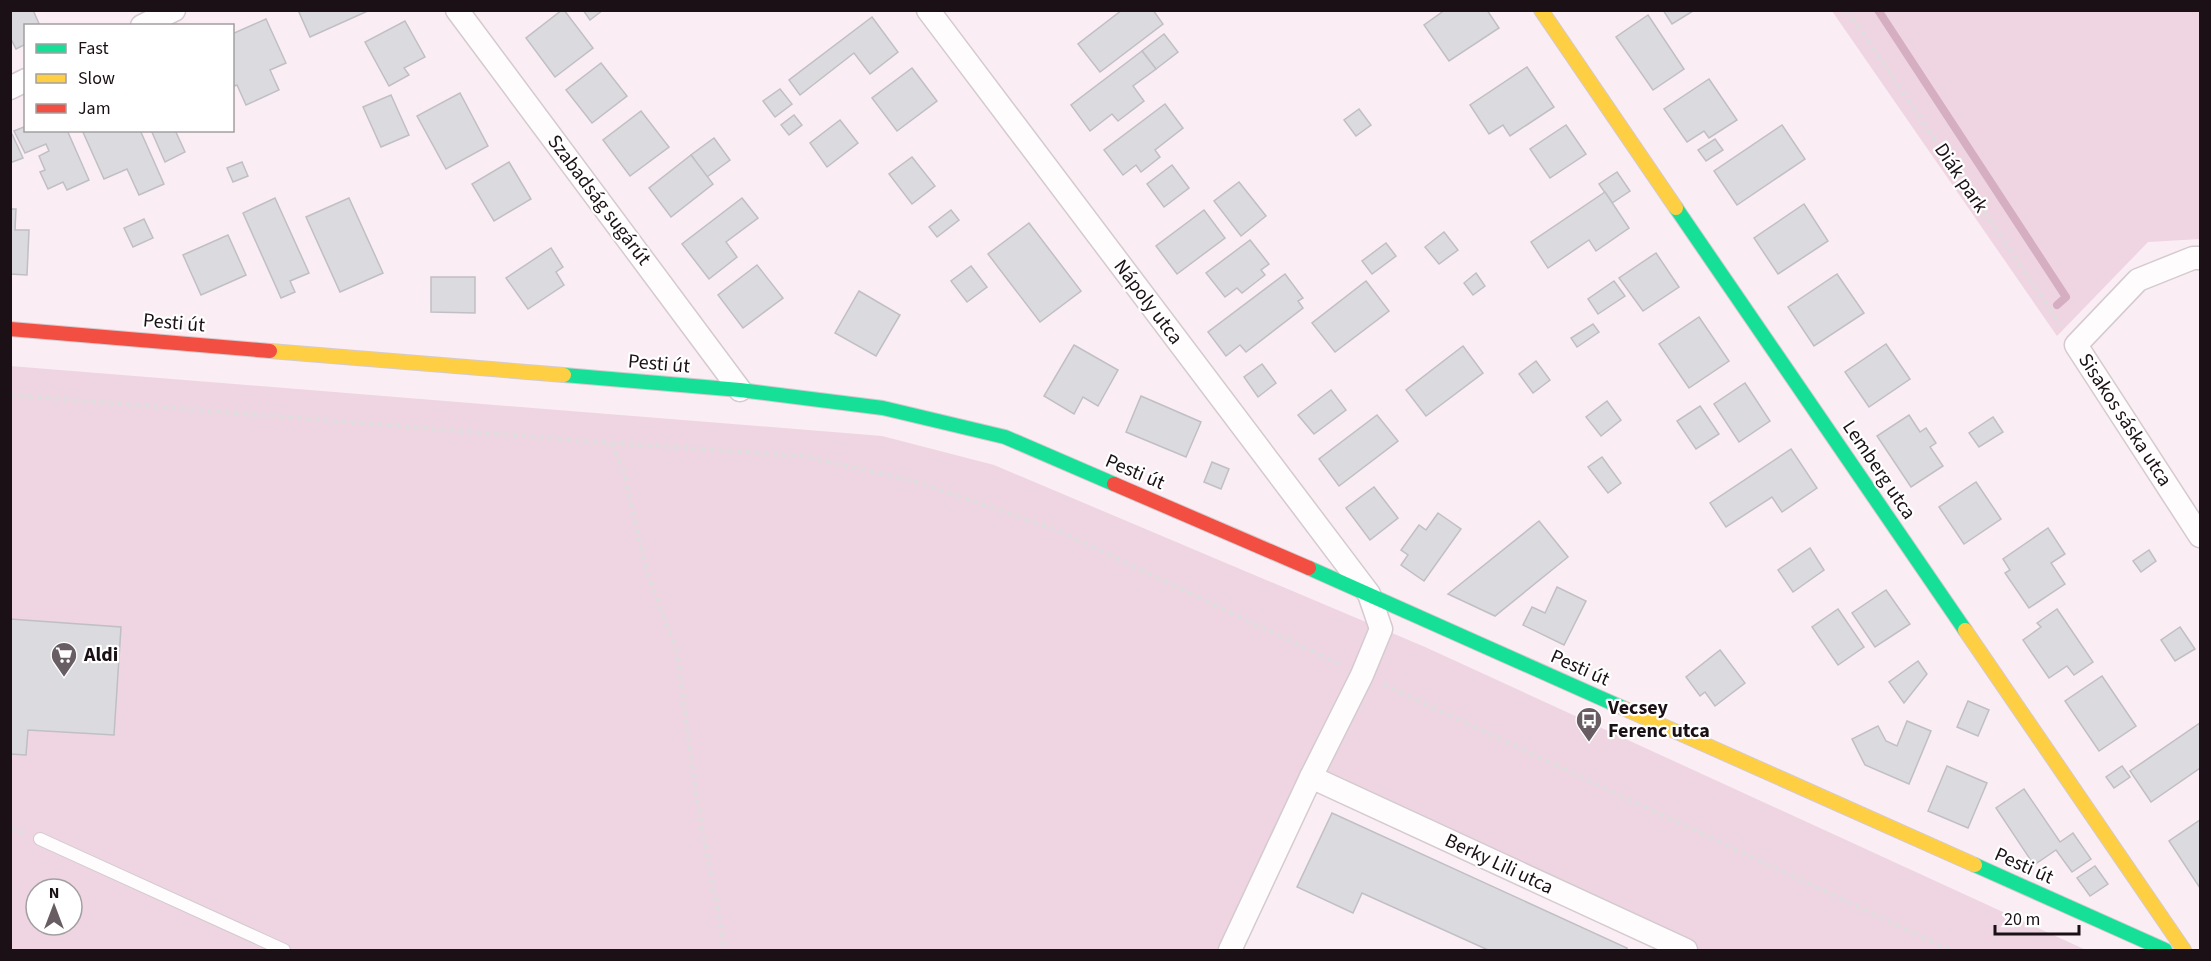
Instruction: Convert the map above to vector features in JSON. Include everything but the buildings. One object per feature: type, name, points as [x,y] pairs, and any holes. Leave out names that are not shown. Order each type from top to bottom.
[{"type":"main road","name":"Lemberg utca","points":[[1541,10],[2184,951]]},
{"type":"main road","name":"Pesti út","points":[[10,329],[740,390],[883,408],[1005,437],[1369,594],[2164,951]]},
{"type":"street","points":[[146,24],[174,10]]},
{"type":"street","name":"Szabadság sugárút","points":[[457,10],[740,390]]},
{"type":"street","name":"Nápoly utca","points":[[928,10],[1369,594]]},
{"type":"street","points":[[10,88],[24,82]]},
{"type":"street","name":"Sisakos sáska utca","points":[[2200,258],[2193,258],[2138,280],[2076,345],[2200,536]]},
{"type":"street","points":[[1230,951],[1311,777],[1362,675],[1381,629],[1369,594]]},
{"type":"street","name":"Berky Lili utca","points":[[1311,777],[1686,951]]},
{"type":"lane","points":[[40,839],[284,951]]},
{"type":"path","name":"Diák park","points":[[1847,10],[2052,314],[2076,345]]},
{"type":"path","points":[[10,395],[611,443],[806,456],[917,482],[1057,530],[1950,951]]},
{"type":"path","points":[[611,443],[623,470],[646,570],[677,652],[695,790],[725,951]]},
{"type":"shaded area","points":[[1832,11],[2200,11],[2200,239],[2148,242],[2057,336]]},
{"type":"shaded area","points":[[10,366],[882,436],[994,465],[1425,647],[2086,950],[1686,950],[1312,777],[1230,950],[11,950]]},
{"type":"waterway","points":[[1878,10],[2066,297],[2057,305]]},
{"type":"traffic: fast","points":[[1676,208],[1965,630]]},
{"type":"traffic: fast","points":[[564,375],[740,390],[883,408],[1005,437],[1114,484]]},
{"type":"traffic: fast","points":[[1309,568],[1623,708]]},
{"type":"traffic: fast","points":[[1975,865],[2165,950]]},
{"type":"traffic: slow","points":[[1541,10],[1676,208]]},
{"type":"traffic: slow","points":[[270,351],[564,375]]},
{"type":"traffic: slow","points":[[1965,630],[2184,950]]},
{"type":"traffic: slow","points":[[1623,708],[1975,865]]},
{"type":"traffic: jam","points":[[10,329],[270,351]]},
{"type":"traffic: jam","points":[[1114,484],[1309,568]]},
{"type":"place","name":"Aldi","points":[[64,678]]},
{"type":"place","name":"Vecsey Ferenc utca","points":[[1589,743]]}]
